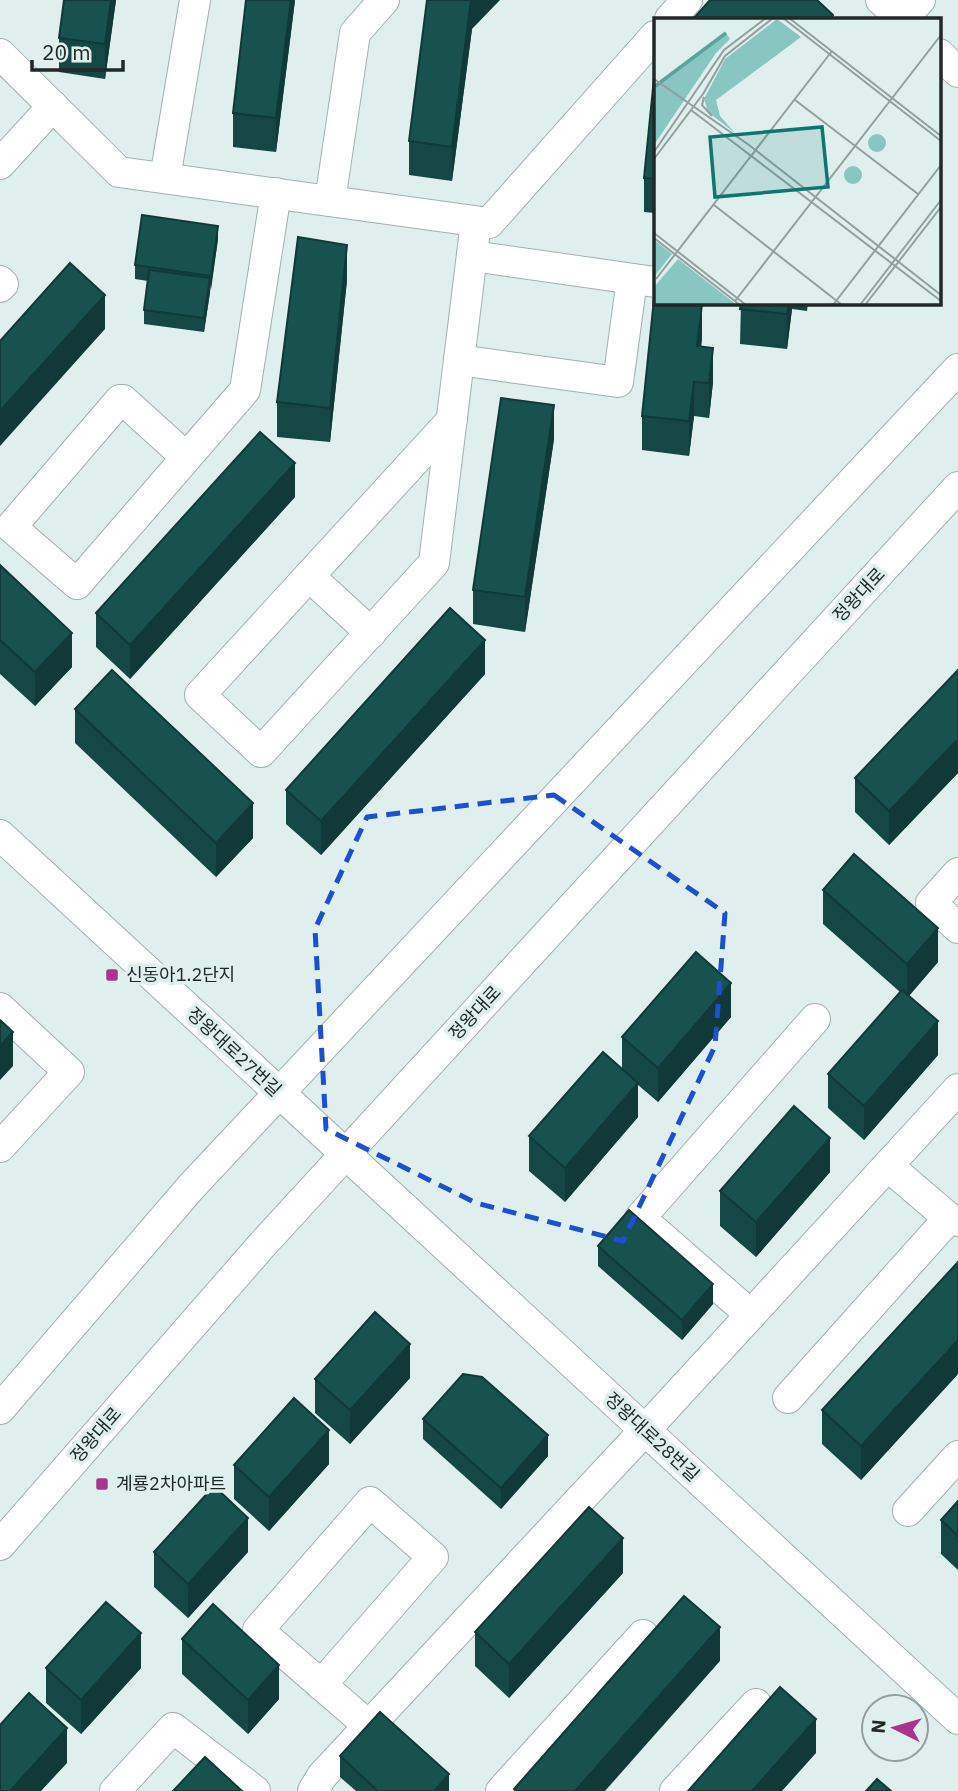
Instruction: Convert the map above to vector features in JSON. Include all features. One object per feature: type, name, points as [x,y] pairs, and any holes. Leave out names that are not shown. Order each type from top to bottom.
[{"type":"street","points":[[165,178],[195,0]]},
{"type":"street","points":[[330,201],[355,33],[384,0]]},
{"type":"street","points":[[671,18],[687,0]]},
{"type":"street","points":[[881,0],[901,18]]},
{"type":"street","points":[[903,18],[919,0]]},
{"type":"street","points":[[0,54],[119,172],[489,223],[654,37]]},
{"type":"street","points":[[940,55],[958,72]]},
{"type":"street","points":[[0,164],[53,106]]},
{"type":"street","points":[[186,457],[120,400],[11,527],[77,584],[245,390],[276,194]]},
{"type":"street","points":[[452,419],[200,695],[261,752],[434,563],[460,360],[476,222]]},
{"type":"street","points":[[460,360],[618,382],[643,280],[472,256]]},
{"type":"street","points":[[0,281],[4,284],[0,287]]},
{"type":"street","points":[[0,1409],[191,1187],[958,369]]},
{"type":"street","name":"정왕대로","points":[[0,1545],[262,1245],[958,487]]},
{"type":"street","points":[[309,576],[371,633]]},
{"type":"street","name":"정왕대로27번길","points":[[0,835],[346,1154]]},
{"type":"street","points":[[958,873],[931,903],[958,928]]},
{"type":"street","points":[[0,1008],[69,1072],[0,1147]]},
{"type":"street","points":[[751,1315],[640,1218],[815,1019]]},
{"type":"street","points":[[313,1791],[322,1776],[958,1089]]},
{"type":"street","name":"정왕대로28번길","points":[[346,1154],[958,1720]]},
{"type":"street","points":[[788,1398],[953,1220],[888,1166]]},
{"type":"street","points":[[908,1511],[958,1456]]},
{"type":"street","points":[[321,1685],[432,1557],[370,1502],[258,1630],[321,1685],[369,1726]]},
{"type":"street","points":[[501,1791],[643,1635]]},
{"type":"street","points":[[675,1791],[756,1704]]},
{"type":"street","points":[[115,1791],[173,1728],[255,1791]]},
{"type":"highlighted area","points":[[554,795],[725,913],[715,1046],[623,1241],[476,1203],[326,1129],[315,929],[367,817]]},
{"type":"building","points":[[64,0],[111,0],[105,44],[59,38]]},
{"type":"building","points":[[246,0],[291,0],[276,118],[233,113]]},
{"type":"building","points":[[427,0],[471,0],[452,147],[409,141]]},
{"type":"building","points":[[710,0],[817,0],[833,15],[830,18],[695,17]]},
{"type":"building","points":[[654,78],[654,179],[644,178]]},
{"type":"building","points":[[142,215],[218,226],[211,276],[135,265]]},
{"type":"building","points":[[298,237],[347,245],[330,408],[277,402]]},
{"type":"building","points":[[70,263],[105,295],[0,411],[0,341]]},
{"type":"building","points":[[149,270],[210,278],[204,318],[144,310]]},
{"type":"building","points":[[654,299],[654,304],[702,304],[697,346],[713,348],[709,383],[694,382],[689,421],[642,416]]},
{"type":"building","points":[[741,304],[789,304],[787,314],[740,309]]},
{"type":"building","points":[[501,398],[554,405],[525,597],[473,590]]},
{"type":"building","points":[[260,432],[295,463],[130,645],[96,613]]},
{"type":"building","points":[[0,565],[72,633],[35,672],[0,640]]},
{"type":"building","points":[[450,608],[485,640],[321,821],[286,790]]},
{"type":"building","points":[[112,670],[253,803],[216,843],[75,709]]},
{"type":"building","points":[[958,670],[958,739],[889,811],[855,778]]},
{"type":"building","points":[[854,854],[938,928],[907,964],[823,890]]},
{"type":"building","points":[[696,952],[731,983],[658,1068],[622,1037]]},
{"type":"building","points":[[902,990],[938,1021],[864,1106],[828,1074]]},
{"type":"building","points":[[0,1020],[13,1032],[0,1046]]},
{"type":"building","points":[[603,1052],[638,1083],[565,1168],[529,1136]]},
{"type":"building","points":[[794,1106],[830,1138],[756,1222],[720,1191]]},
{"type":"building","points":[[629,1210],[713,1284],[682,1320],[598,1246]]},
{"type":"building","points":[[958,1262],[958,1340],[861,1446],[822,1410]]},
{"type":"building","points":[[375,1312],[410,1344],[350,1410],[315,1379]]},
{"type":"building","points":[[463,1374],[482,1377],[548,1435],[501,1488],[423,1419]]},
{"type":"building","points":[[294,1398],[329,1430],[269,1497],[234,1465]]},
{"type":"building","points":[[214,1486],[248,1518],[188,1584],[154,1552]]},
{"type":"building","points":[[958,1501],[958,1536],[941,1520]]},
{"type":"building","points":[[589,1507],[623,1538],[509,1664],[475,1632]]},
{"type":"building","points":[[684,1596],[720,1627],[575,1791],[516,1791],[514,1789]]},
{"type":"building","points":[[106,1602],[141,1633],[81,1700],[46,1668]]},
{"type":"building","points":[[213,1604],[279,1665],[248,1700],[182,1639]]},
{"type":"building","points":[[780,1687],[816,1719],[752,1791],[688,1791]]},
{"type":"building","points":[[29,1693],[67,1728],[10,1791],[0,1791],[0,1725]]},
{"type":"building","points":[[380,1712],[449,1774],[434,1791],[378,1791],[340,1756]]},
{"type":"building","points":[[205,1757],[242,1791],[173,1791]]},
{"type":"building","points":[[877,1779],[891,1791],[866,1791]]},
{"type":"place","name":"신동아1.2단지","points":[[112,975]]},
{"type":"place","name":"계룡2차아파트","points":[[102,1484]]}]
